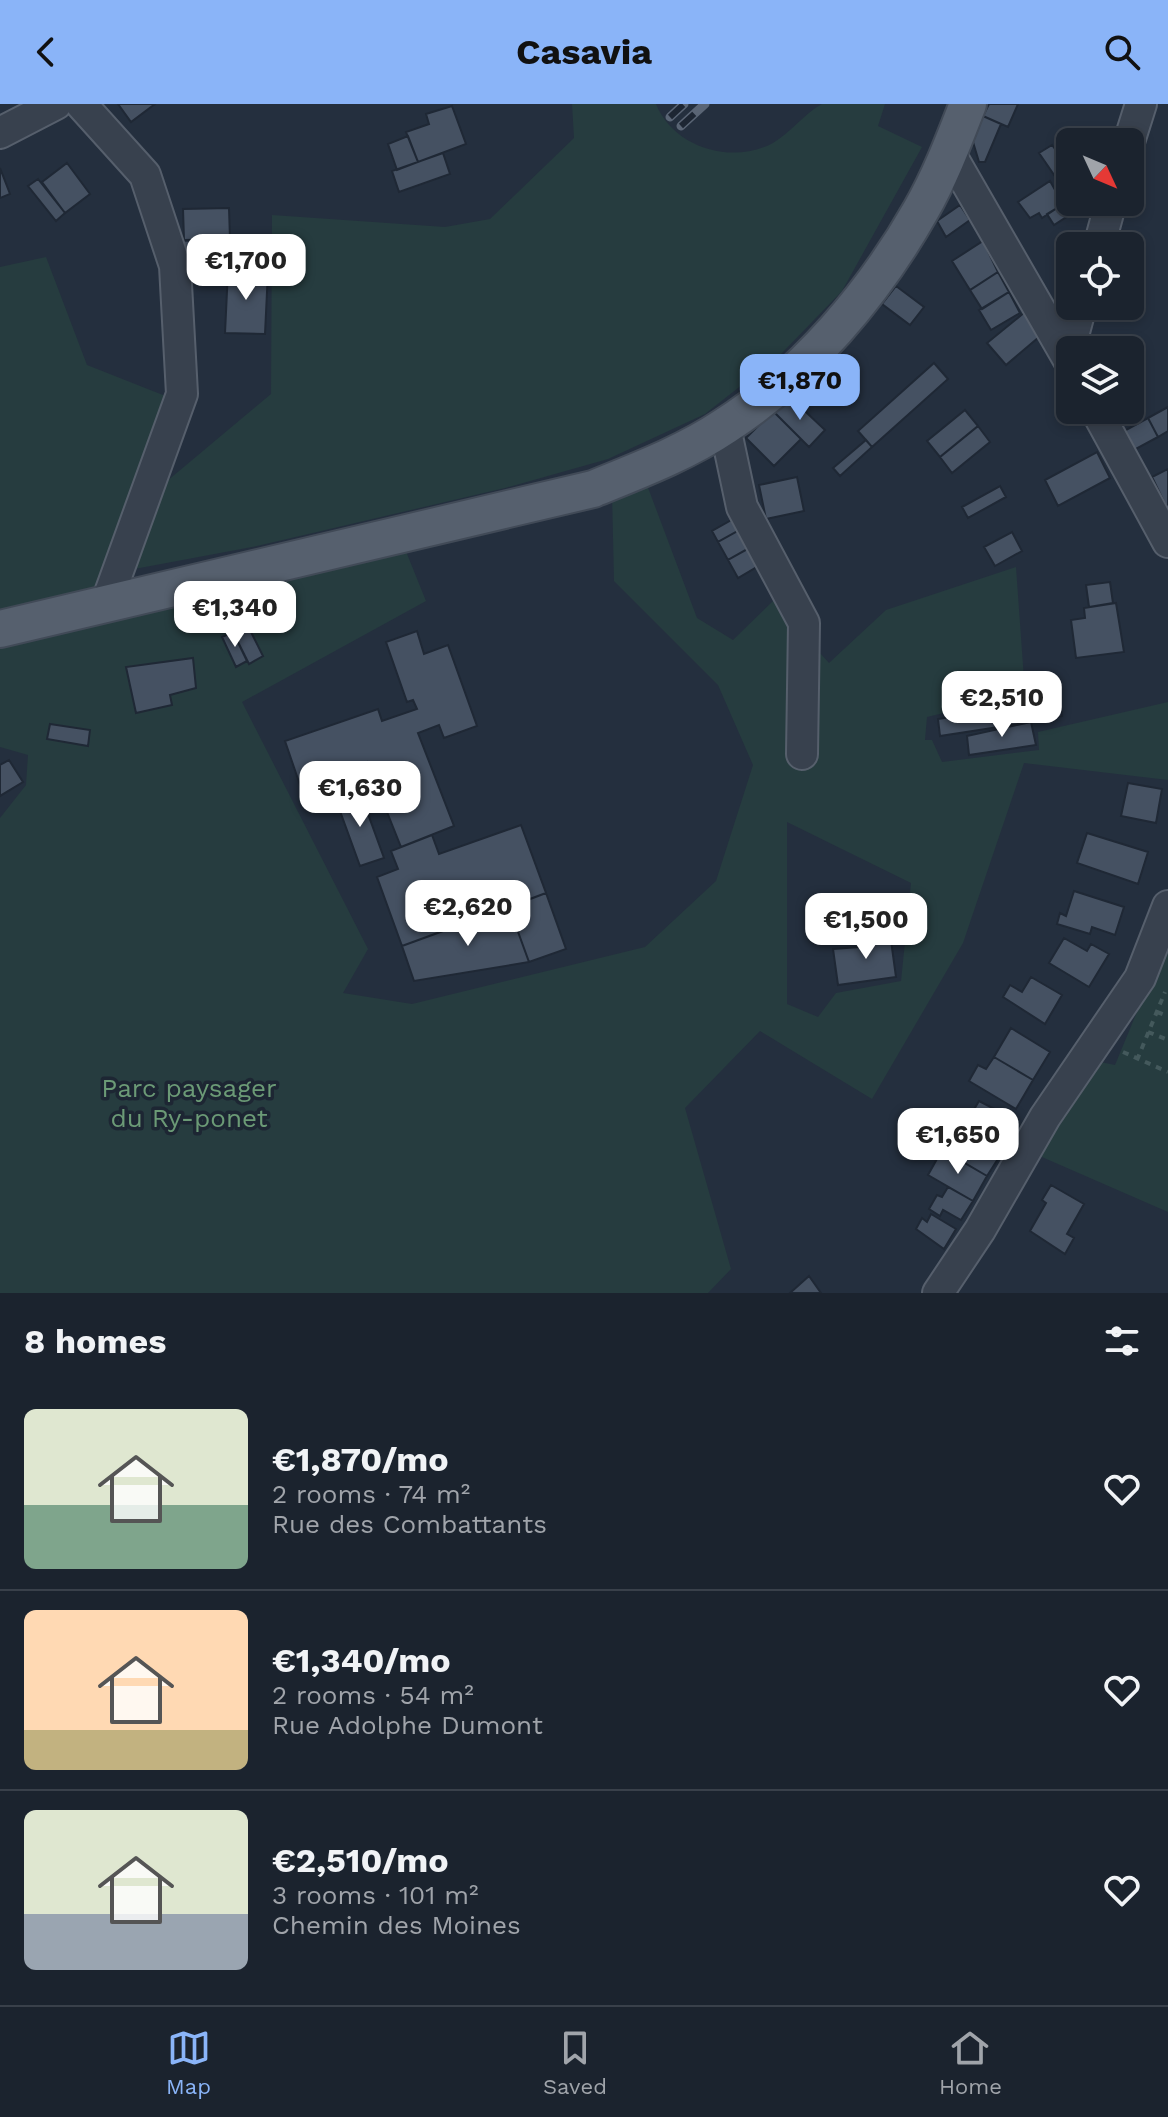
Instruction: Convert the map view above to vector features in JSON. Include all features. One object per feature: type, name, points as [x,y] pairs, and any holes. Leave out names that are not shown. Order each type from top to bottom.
[{"type":"main road","points":[[0,629],[593,489],[645,468],[725,427],[812,354],[865,294],[923,208],[968,104]]},
{"type":"street","points":[[0,133],[56,104]]},
{"type":"street","points":[[81,104],[145,175],[175,266],[182,394],[106,604]]},
{"type":"street","points":[[1133,128],[1141,104]]},
{"type":"street","points":[[949,152],[1056,337]]},
{"type":"street","points":[[1104,424],[1168,542]]},
{"type":"street","points":[[725,427],[742,507],[804,623],[802,754]]},
{"type":"street","points":[[938,1293],[1045,1117],[1100,1041],[1140,978],[1168,906]]},
{"type":"path","points":[[1137,1060],[1168,985]]},
{"type":"path","points":[[1157,1012],[1168,1016]]},
{"type":"path","points":[[1148,1032],[1168,1040]]},
{"type":"path","points":[[1100,1041],[1168,1072]]},
{"type":"green space","points":[[572,104],[656,104],[676,132],[690,141],[723,152],[740,152],[773,143],[822,104],[885,104],[878,126],[922,147],[842,291],[781,354],[705,414],[608,459],[505,488],[257,546],[129,570],[154,492],[271,394],[272,215],[445,227],[490,219],[574,138]]},
{"type":"green space","points":[[46,257],[87,365],[168,397],[95,589],[0,611],[0,267]]},
{"type":"green space","name":"Parc paysager du Ry-ponet","points":[[644,477],[697,618],[733,640],[773,601],[829,663],[886,610],[1016,567],[1025,693],[927,717],[925,740],[932,740],[942,762],[1039,750],[1038,732],[1168,702],[1168,780],[1024,763],[963,943],[872,1099],[760,1031],[685,1108],[731,1269],[708,1293],[0,1293],[0,818],[26,785],[28,755],[0,747],[0,638],[401,539],[426,601],[242,702],[368,949],[343,993],[412,1004],[645,947],[716,881],[753,765],[718,685],[614,581],[612,493]],"holes":[[[787,822],[911,883],[901,981],[836,993],[818,1017],[787,1004]]]},
{"type":"green space","points":[[1168,937],[1168,1212],[1035,1154],[1091,1060],[1115,1065]]},
{"type":"building","points":[[118,104],[155,104],[131,122]]},
{"type":"building","points":[[989,104],[1018,104],[1008,127],[983,116]]},
{"type":"building","points":[[452,106],[466,144],[418,162],[406,132],[429,124],[426,114]]},
{"type":"building","points":[[983,116],[1001,124],[985,162],[979,162],[973,142]]},
{"type":"building","points":[[408,136],[418,162],[397,170],[388,144]]},
{"type":"building","points":[[1052,145],[1056,150],[1056,178],[1039,153]]},
{"type":"building","points":[[443,153],[450,174],[399,192],[392,171]]},
{"type":"building","points":[[67,163],[90,194],[65,213],[42,182]]},
{"type":"building","points":[[0,168],[10,194],[0,198]]},
{"type":"building","points":[[38,179],[65,213],[56,221],[28,186]]},
{"type":"building","points":[[1050,181],[1056,192],[1056,209],[1042,218],[1039,213],[1030,218],[1018,202]]},
{"type":"building","points":[[960,205],[970,220],[946,237],[937,221]]},
{"type":"building","points":[[229,208],[230,239],[184,240],[183,209]]},
{"type":"building","points":[[1056,209],[1056,216],[1068,216],[1054,225],[1047,214]]},
{"type":"building","points":[[201,240],[202,267],[179,268],[178,241]]},
{"type":"building","points":[[983,241],[998,272],[970,290],[952,261]]},
{"type":"building","points":[[228,270],[268,271],[265,334],[225,333]]},
{"type":"building","points":[[998,272],[1009,292],[982,309],[970,290]]},
{"type":"building","points":[[896,286],[924,307],[910,325],[882,304]]},
{"type":"building","points":[[1009,292],[1020,313],[991,330],[979,310]]},
{"type":"building","points":[[1025,312],[1039,337],[1006,365],[987,343]]},
{"type":"building","points":[[934,363],[948,379],[872,447],[858,431]]},
{"type":"building","points":[[791,398],[825,430],[809,447],[773,411]]},
{"type":"building","points":[[1168,407],[1168,431],[1158,437],[1148,418]]},
{"type":"building","points":[[965,410],[978,426],[940,457],[927,441]]},
{"type":"building","points":[[773,411],[801,439],[774,466],[746,438]]},
{"type":"building","points":[[1148,418],[1158,437],[1134,450],[1124,431],[1144,424]]},
{"type":"building","points":[[978,426],[990,442],[952,473],[940,457]]},
{"type":"building","points":[[866,440],[872,447],[840,476],[833,468]]},
{"type":"building","points":[[1097,452],[1110,478],[1058,506],[1045,480]]},
{"type":"building","points":[[1168,469],[1168,505],[1166,506],[1152,477]]},
{"type":"building","points":[[797,477],[804,511],[766,519],[759,485]]},
{"type":"building","points":[[1000,486],[1006,497],[968,518],[962,507]]},
{"type":"building","points":[[735,518],[741,529],[718,542],[712,531]]},
{"type":"building","points":[[741,529],[751,547],[728,560],[718,542]]},
{"type":"building","points":[[1012,532],[1022,551],[995,566],[984,547]]},
{"type":"building","points":[[751,547],[760,565],[738,578],[728,560]]},
{"type":"building","points":[[1110,582],[1113,603],[1089,607],[1086,585]]},
{"type":"building","points":[[1116,603],[1124,652],[1076,658],[1071,620],[1085,618],[1084,608]]},
{"type":"building","points":[[247,624],[263,656],[249,664],[233,632]]},
{"type":"building","points":[[417,631],[424,654],[448,645],[477,726],[444,738],[439,725],[418,733],[454,826],[401,847],[367,762],[300,785],[285,741],[378,709],[382,721],[417,709],[413,700],[407,702],[386,642]]},
{"type":"building","points":[[233,632],[247,661],[236,667],[222,637]]},
{"type":"building","points":[[193,658],[196,688],[170,695],[172,705],[136,713],[126,667]]},
{"type":"building","points":[[1060,702],[1062,716],[1031,722],[1029,707]]},
{"type":"building","points":[[1029,705],[1031,722],[940,736],[938,719]]},
{"type":"building","points":[[1031,722],[1036,745],[969,755],[967,736]]},
{"type":"building","points":[[50,724],[90,730],[88,746],[47,739]]},
{"type":"building","points":[[9,760],[23,782],[0,796],[0,765]]},
{"type":"building","points":[[1128,783],[1162,789],[1156,823],[1121,816]]},
{"type":"building","points":[[360,792],[384,858],[360,866],[336,800]]},
{"type":"building","points":[[521,825],[546,893],[402,946],[377,877],[398,869],[391,851],[432,835],[439,854]]},
{"type":"building","points":[[1087,833],[1148,852],[1138,884],[1077,863]]},
{"type":"building","points":[[1074,891],[1124,907],[1115,935],[1092,927],[1090,934],[1057,924],[1060,913],[1066,916]]},
{"type":"building","points":[[546,893],[566,949],[529,962],[509,907]]},
{"type":"building","points":[[509,907],[529,962],[414,981],[402,946]]},
{"type":"building","points":[[890,933],[896,977],[838,985],[833,949],[859,947],[858,938]]},
{"type":"building","points":[[1064,938],[1087,951],[1091,944],[1109,954],[1089,987],[1049,963]]},
{"type":"building","points":[[1031,977],[1062,995],[1045,1024],[1003,997],[1010,985],[1022,992]]},
{"type":"building","points":[[1011,1028],[1050,1052],[1033,1080],[994,1057]]},
{"type":"building","points":[[994,1057],[1033,1080],[1016,1109],[969,1081],[978,1065],[986,1069]]},
{"type":"building","points":[[979,1101],[1010,1117],[1006,1123],[1016,1128],[1003,1151],[963,1128]]},
{"type":"building","points":[[973,1134],[1003,1151],[987,1176],[948,1153],[956,1137],[967,1144]]},
{"type":"building","points":[[942,1150],[987,1176],[973,1201],[928,1175]]},
{"type":"building","points":[[1051,1185],[1084,1204],[1067,1234],[1074,1238],[1065,1254],[1030,1231],[1046,1203],[1042,1200]]},
{"type":"building","points":[[948,1187],[973,1201],[961,1220],[943,1210],[940,1216],[929,1209],[937,1195],[942,1197]]},
{"type":"building","points":[[931,1214],[956,1229],[944,1249],[916,1229],[922,1218],[927,1222]]},
{"type":"building","points":[[809,1276],[821,1293],[790,1293]]},
{"type":"railway","points":[[670,117],[684,104]]},
{"type":"railway","points":[[681,126],[705,104]]}]
